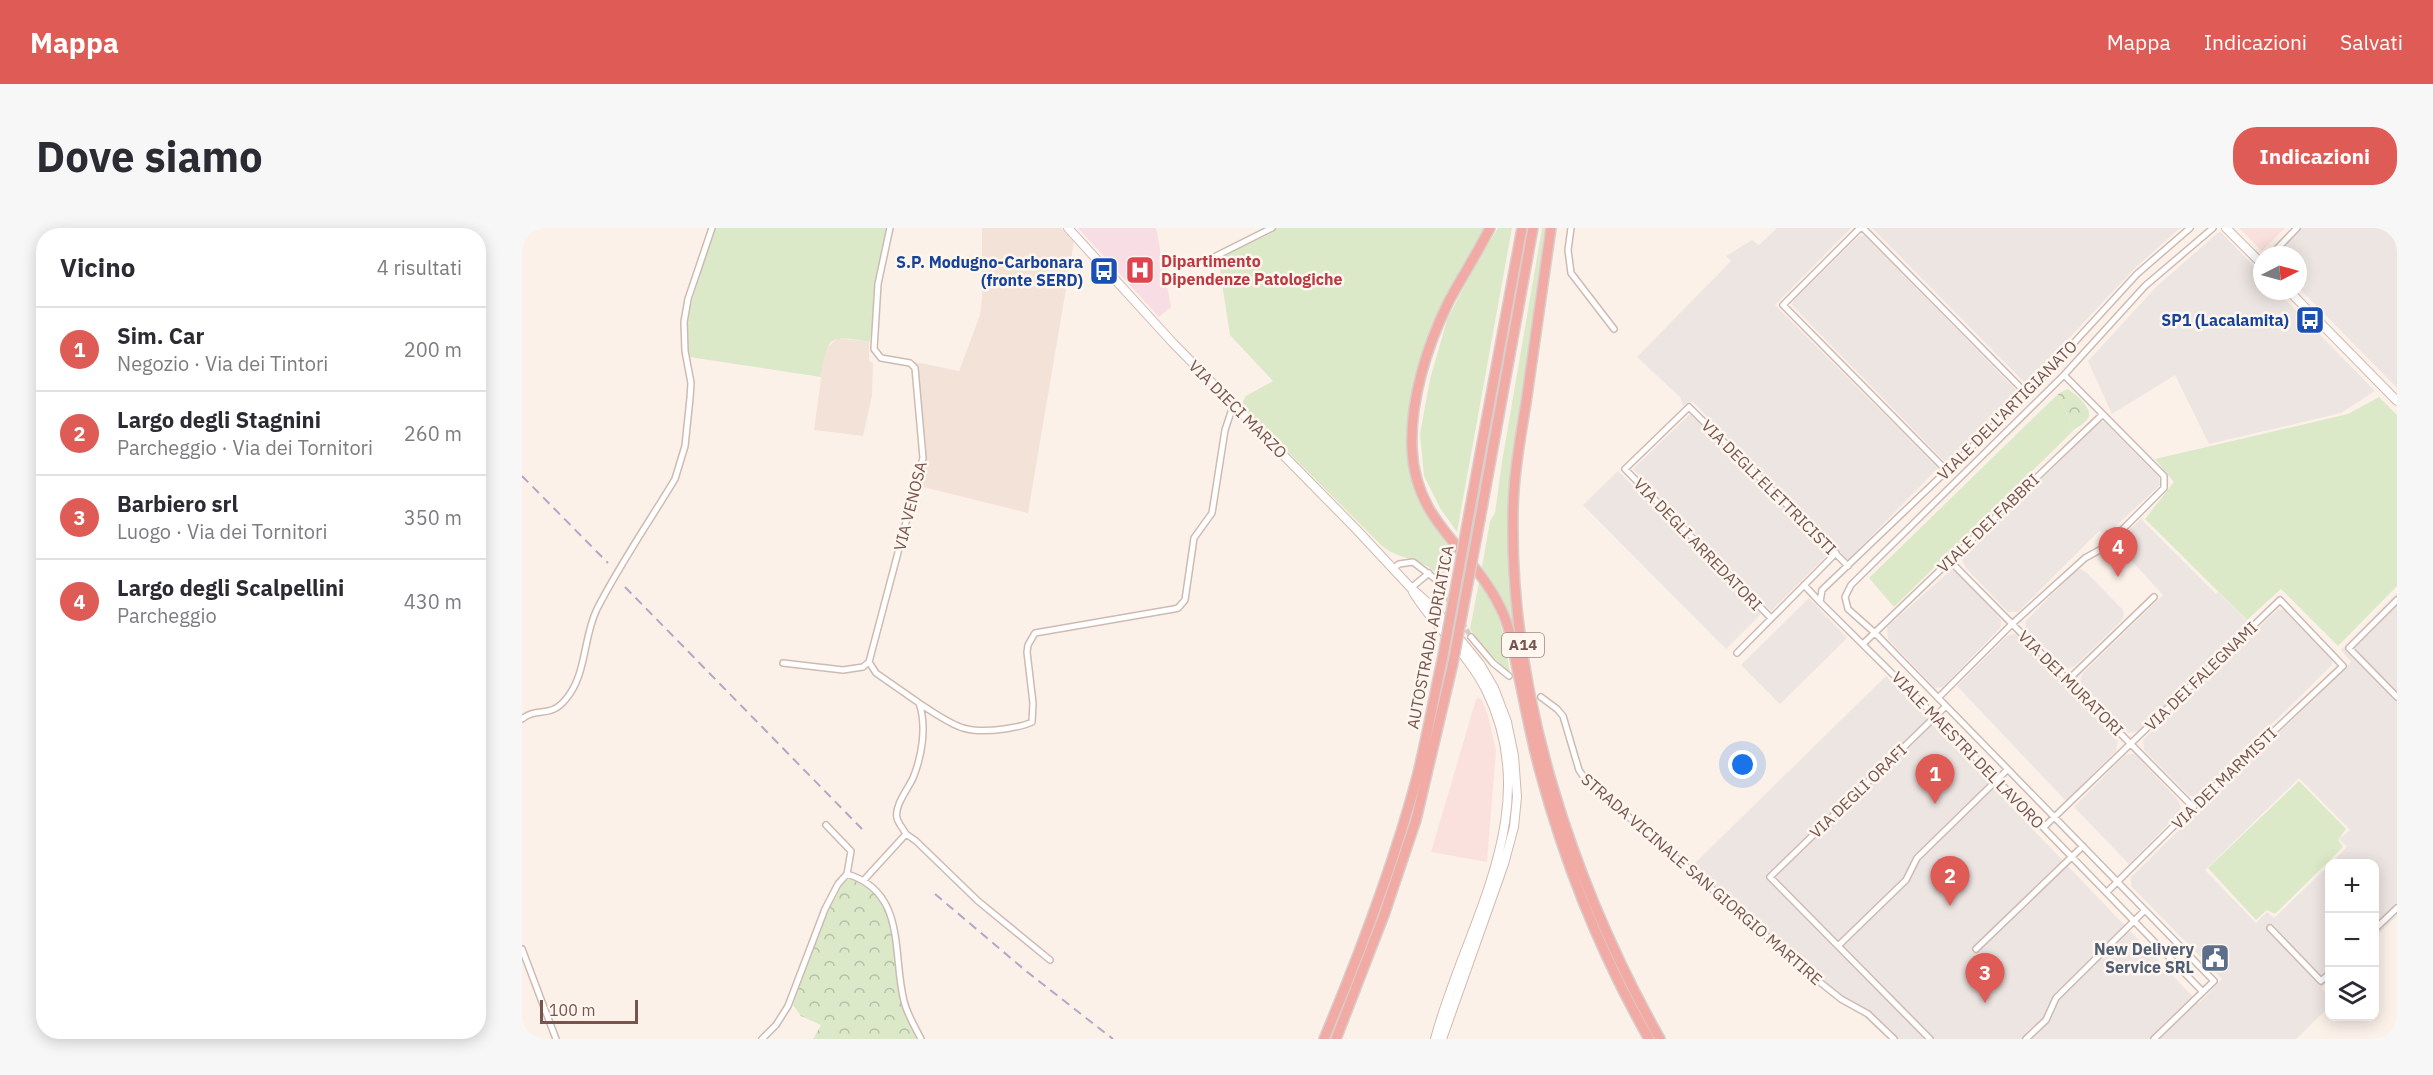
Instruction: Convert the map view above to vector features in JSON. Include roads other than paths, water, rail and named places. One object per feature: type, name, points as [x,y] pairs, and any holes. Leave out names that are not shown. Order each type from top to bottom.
[{"type":"highway","name":"A14","points":[[1490,228],[1448,303],[1431,345],[1418,393],[1412,447],[1417,482],[1428,508],[1494,597],[1505,619],[1541,776],[1575,882],[1617,979],[1649,1039]]},
{"type":"highway","name":"AUTOSTRADA ADRIATICA","points":[[1324,1039],[1372,919],[1417,775],[1443,656],[1522,228]]},
{"type":"highway","name":"AUTOSTRADA ADRIATICA","points":[[1336,1039],[1381,926],[1416,820],[1453,663],[1533,228]]},
{"type":"highway","name":"A14","points":[[1551,228],[1514,492],[1515,570],[1522,640],[1548,765],[1578,862],[1611,942],[1660,1039]]},
{"type":"main road","name":"VIA DIECI MARZO","points":[[1068,228],[1233,406],[1356,528],[1411,588]]},
{"type":"main road","points":[[2226,228],[2253,255]]},
{"type":"main road","points":[[2298,300],[2397,401]]},
{"type":"main road","points":[[1411,588],[1420,604],[1466,658],[1486,689],[1499,723],[1509,773],[1508,812],[1500,854],[1435,1039]]},
{"type":"main road","points":[[1411,588],[1436,610],[1484,669],[1507,722],[1515,766],[1516,811],[1511,842],[1442,1039]]},
{"type":"street","points":[[522,719],[531,714],[556,710],[567,698],[582,667],[597,610],[675,479],[682,463],[691,383],[685,351],[684,322],[688,299],[712,228]]},
{"type":"street","name":"VIA VENOSA","points":[[870,665],[923,458],[915,368],[910,363],[881,358],[874,349],[878,284],[890,228]]},
{"type":"street","points":[[1214,257],[1272,228]]},
{"type":"street","points":[[1571,228],[1568,250],[1571,273],[1614,329]]},
{"type":"street","points":[[1947,471],[1783,305],[1862,228],[2027,394]]},
{"type":"street","name":"VIALE DELL'ARTIGIANATO","points":[[1820,602],[1822,590],[2027,394],[2137,274],[2190,228]]},
{"type":"street","name":"VIALE DELL'ARTIGIANATO","points":[[1848,609],[1845,597],[1851,585],[2064,375],[2145,286],[2213,228]]},
{"type":"street","points":[[2280,246],[2297,228]]},
{"type":"street","points":[[1938,699],[2012,624],[2085,558],[2105,547],[2163,488],[2165,483],[2164,476],[2064,375]]},
{"type":"street","points":[[783,663],[843,670],[870,665],[876,674],[919,703],[948,722],[967,730],[983,732],[1024,726],[1032,722],[1033,703],[1027,652],[1035,633],[1174,609],[1185,600],[1194,538],[1212,513],[1225,430],[1233,406]]},
{"type":"street","name":"VIA DEGLI ARREDATORI","points":[[1689,407],[1625,469],[1771,618]]},
{"type":"street","name":"VIA DEGLI ELETTRICISTI","points":[[1689,407],[1848,566]]},
{"type":"street","name":"VIALE DEI FABBRI","points":[[1864,643],[2102,415]]},
{"type":"street","points":[[1737,653],[1836,553]]},
{"type":"street","name":"VIA DEI MURATORI","points":[[1949,560],[2193,807]]},
{"type":"street","points":[[1393,569],[1399,564],[1413,562],[1438,581],[1443,591]]},
{"type":"street","points":[[1411,588],[1429,573]]},
{"type":"street","name":"VIALE MAESTRI DEL LAVORO","points":[[1804,585],[1826,610],[1864,643],[2203,992],[2214,981],[1875,633],[1848,609]]},
{"type":"street","points":[[2068,680],[2154,597]]},
{"type":"street","name":"VIA DEI MARMISTI","points":[[2107,892],[2193,807],[2343,666],[2280,600]]},
{"type":"street","name":"VIA DEI FALEGNAMI","points":[[2044,828],[2280,600]]},
{"type":"street","points":[[2397,600],[2349,648],[2397,697]]},
{"type":"street","points":[[1471,637],[1492,663],[1509,676]]},
{"type":"street","name":"STRADA VICINALE SAN GIORGIO MARTIRE","points":[[1541,697],[1563,716],[1579,770],[1585,779],[1816,979],[1841,999],[1868,1014],[1894,1039]]},
{"type":"street","points":[[919,703],[922,732],[920,756],[897,810],[897,818],[906,834],[978,901],[1050,960]]},
{"type":"street","name":"VIA DEGLI ORAFI","points":[[1839,945],[1770,877],[1946,706]]},
{"type":"street","points":[[1930,1039],[1839,945],[1906,880],[1917,858],[2007,770]]},
{"type":"street","points":[[762,1039],[783,1015],[825,909],[838,884],[847,874],[851,851],[826,825]]},
{"type":"street","points":[[864,880],[906,834]]},
{"type":"street","points":[[1976,949],[2083,846]]},
{"type":"street","points":[[847,874],[864,880],[887,906],[897,946],[904,1002],[921,1039]]},
{"type":"street","points":[[2379,925],[2397,908]]},
{"type":"street","points":[[2026,1039],[2046,1020],[2056,998],[2144,911]]},
{"type":"street","points":[[2270,928],[2321,981],[2325,977]]},
{"type":"street","points":[[522,949],[556,1039]]},
{"type":"street","points":[[2154,1039],[2203,992]]},
{"type":"tunnel","points":[[1443,591],[1471,637]]},
{"type":"railway","points":[[522,476],[608,563]]},
{"type":"railway","points":[[625,587],[862,829]]},
{"type":"railway","points":[[935,894],[1026,971],[1113,1039]]},
{"type":"place","name":"Dipartimento Dipendenze Patologiche","points":[[1140,270]]},
{"type":"place","name":"S.P. Modugno-Carbonara (fronte SERD)","points":[[1104,271]]},
{"type":"place","name":"SP1 (Lacalamita)","points":[[2310,320]]},
{"type":"place","name":"Largo degli Scalpellini","points":[[2118,577]]},
{"type":"place","name":"Sim. Car","points":[[1935,804]]},
{"type":"place","name":"Largo degli Stagnini","points":[[1950,906]]},
{"type":"place","name":"New Delivery Service SRL","points":[[2215,958]]},
{"type":"place","name":"Barbiero srl","points":[[1985,1003]]}]
